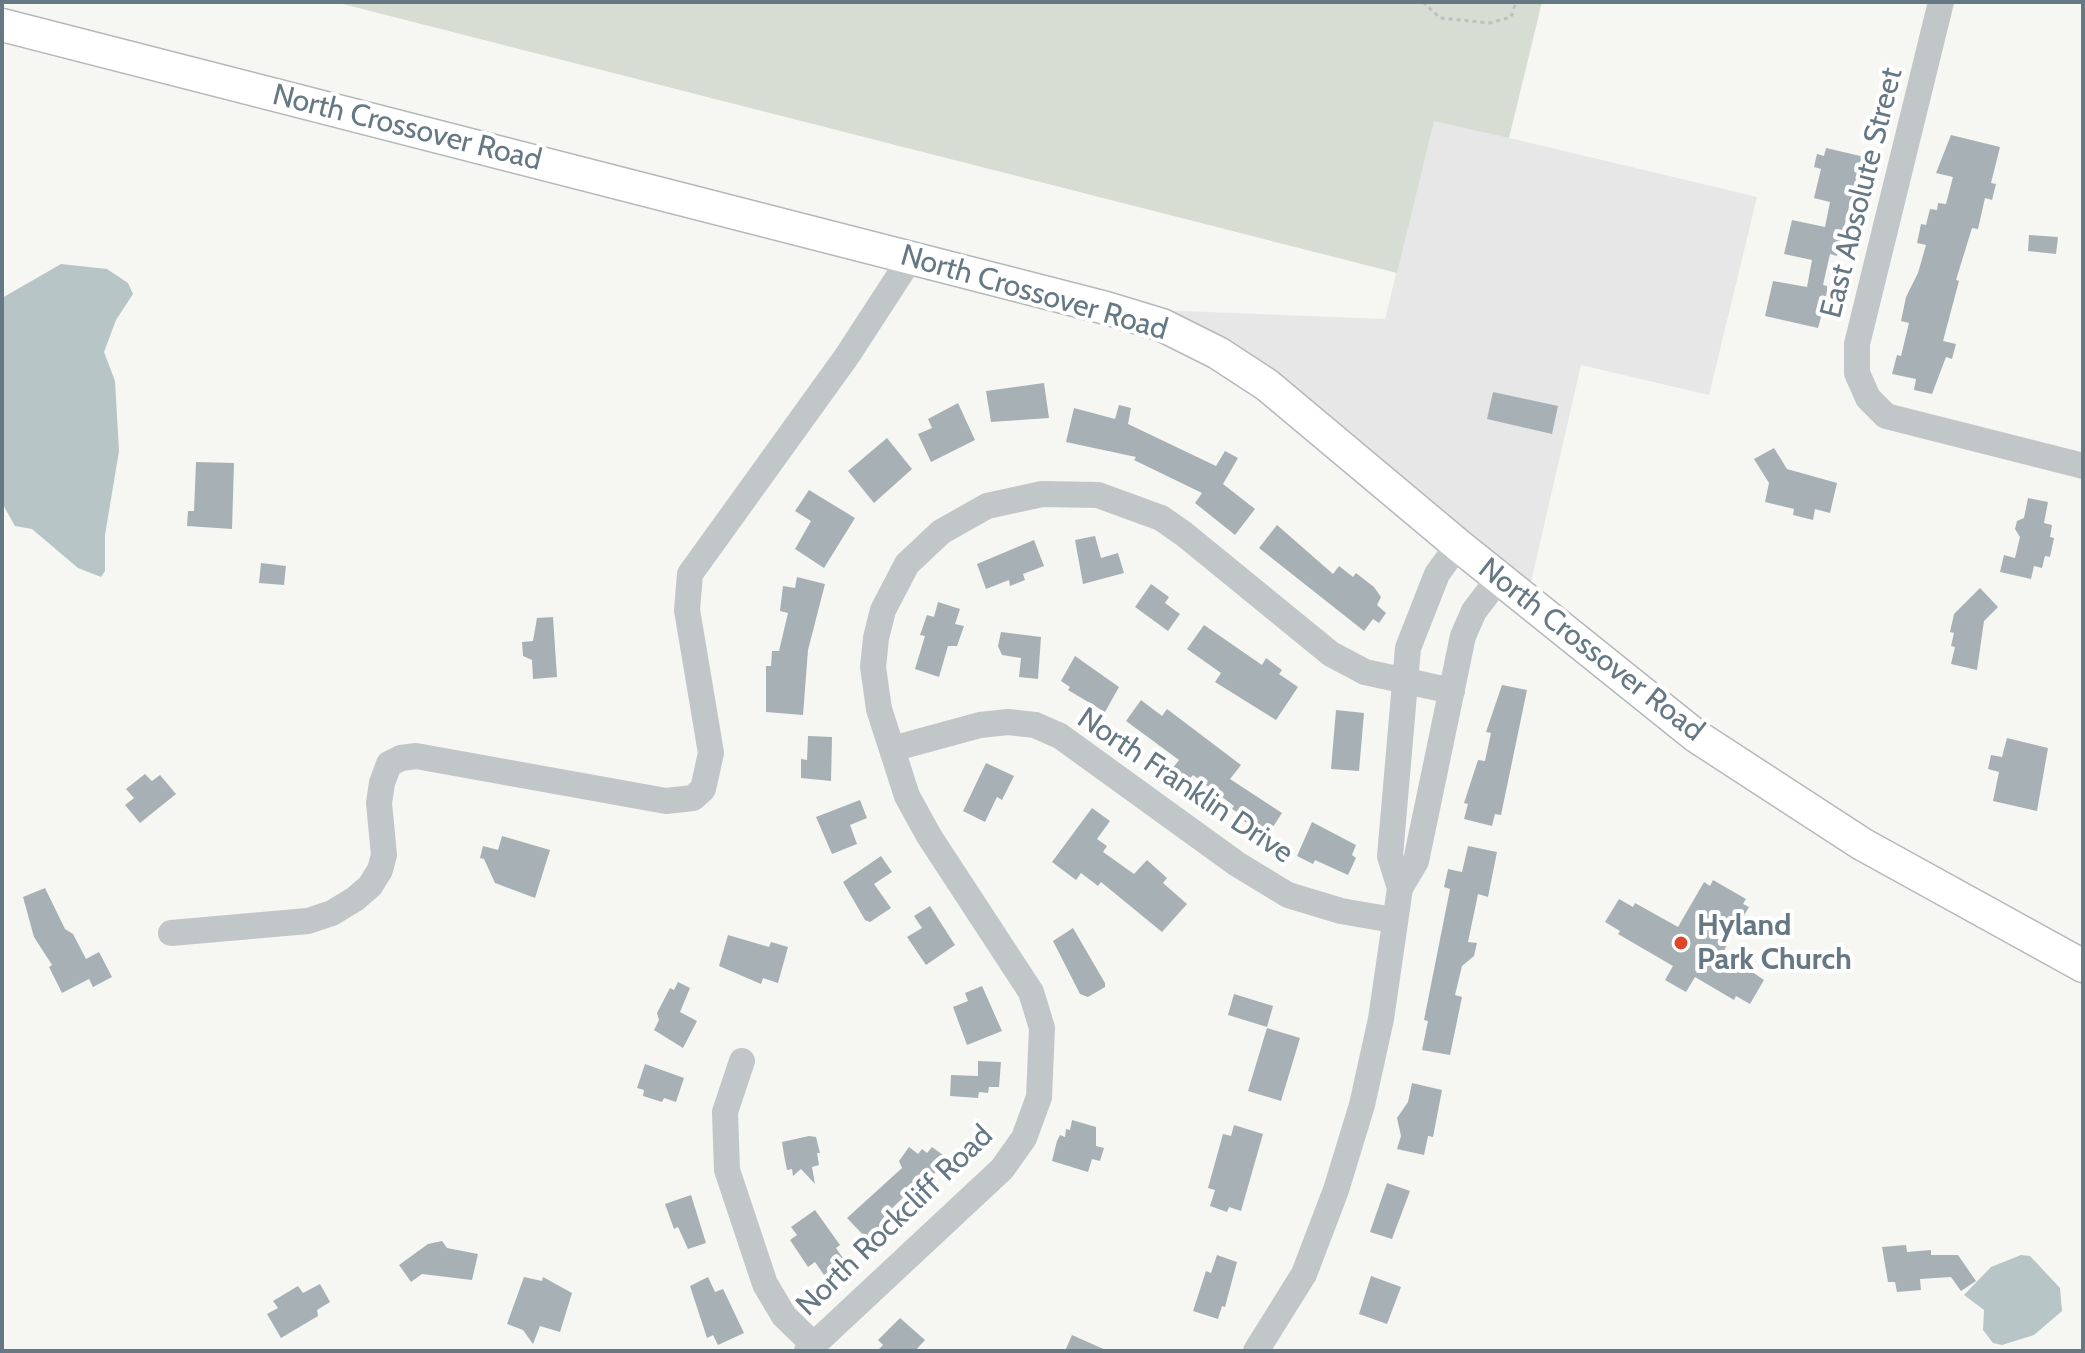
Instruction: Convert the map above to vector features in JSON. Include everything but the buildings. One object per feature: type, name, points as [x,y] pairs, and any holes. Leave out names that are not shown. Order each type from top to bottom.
[{"type":"main road","name":"North Crossover Road","points":[[2,25],[1106,308],[1162,325],[1218,353],[1267,385],[1458,545],[1696,736],[1862,844],[2082,962]]},
{"type":"street","name":"East Absolute Street","points":[[1941,2],[1857,344],[1857,373],[1868,398],[1886,416],[1914,426],[2083,466]]},
{"type":"street","points":[[171,933],[308,921],[355,899],[370,886],[380,870],[384,855],[379,803],[382,783],[389,764],[401,758],[416,756],[666,801],[693,798],[703,789],[711,753],[687,610],[690,574],[847,356],[910,259]]},
{"type":"street","name":"North Rockcliff Road","points":[[810,1348],[1002,1169],[1024,1138],[1039,1097],[1042,1028],[1031,992],[929,836],[907,796],[879,709],[873,667],[883,610],[907,564],[941,532],[987,506],[1033,495],[1098,495],[1161,518],[1331,654],[1365,672],[1452,691]]},
{"type":"street","points":[[1400,888],[1390,856],[1408,648],[1421,608],[1437,574],[1458,545]]},
{"type":"street","points":[[1256,1351],[1304,1274],[1336,1190],[1362,1105],[1381,1019],[1393,920],[1400,888],[1416,861],[1463,636],[1474,611],[1500,577]]},
{"type":"street","name":"North Franklin Drive","points":[[892,749],[980,725],[1008,722],[1035,725],[1060,736],[1237,864],[1288,895],[1341,911],[1393,920]]},
{"type":"street","points":[[742,1061],[725,1112],[727,1170],[765,1284],[784,1316],[810,1348]]},
{"type":"path","points":[[1369,2],[1379,2]]},
{"type":"path","points":[[1423,2],[1440,18],[1490,23],[1511,17],[1516,2]]},
{"type":"shaded area","points":[[335,2],[1542,2],[1509,138],[1434,121],[1397,273]]},
{"type":"shaded area","points":[[1434,120],[1757,197],[1709,395],[1581,365],[1527,599],[1267,385],[1106,308],[1385,319]]},
{"type":"shaded area","points":[[61,264],[107,269],[128,283],[133,294],[116,320],[104,352],[115,381],[119,451],[105,535],[105,571],[101,577],[78,568],[32,529],[15,526],[2,503],[2,298]]},
{"type":"shaded area","points":[[2021,1255],[2030,1256],[2060,1288],[2062,1311],[2034,1335],[2002,1345],[1993,1343],[1983,1330],[1984,1310],[1964,1295],[1991,1267]]},
{"type":"place","name":"Hyland Park Church","points":[[1681,943]]}]
